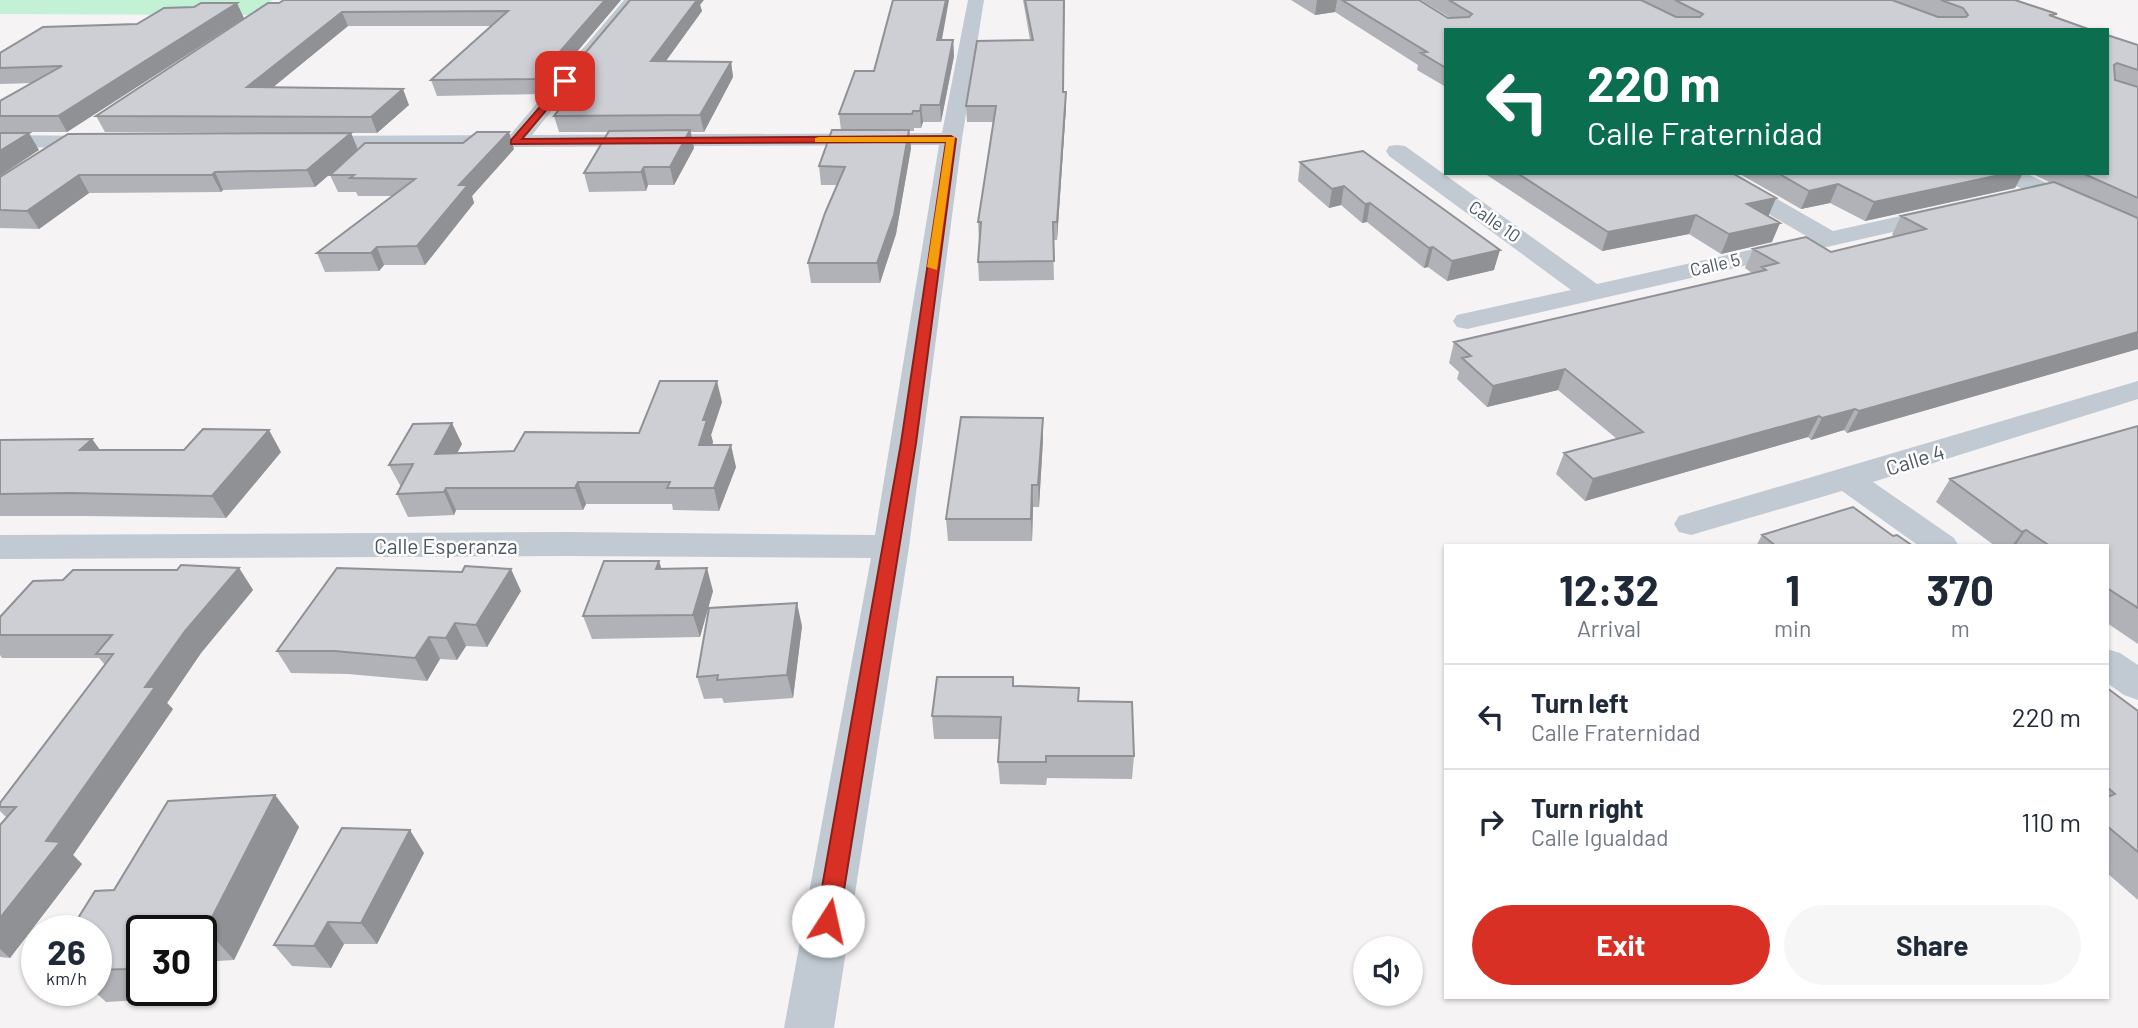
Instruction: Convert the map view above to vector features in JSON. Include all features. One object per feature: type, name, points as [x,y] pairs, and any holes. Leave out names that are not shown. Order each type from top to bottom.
[{"type":"street","points":[[514,142],[633,0]]},
{"type":"street","points":[[809,1028],[892,547],[951,139],[976,0]]},
{"type":"street","points":[[42,162],[108,120]]},
{"type":"street","points":[[294,142],[951,139]]},
{"type":"street","points":[[0,141],[129,142]]},
{"type":"street","name":"Calle 10","points":[[1397,151],[1591,292]]},
{"type":"street","points":[[1718,175],[1829,239]]},
{"type":"street","points":[[2010,175],[2138,233]]},
{"type":"street","points":[[2005,200],[2046,191]]},
{"type":"street","name":"Calle 5","points":[[1467,321],[1964,209]]},
{"type":"street","name":"Calle 4","points":[[1691,524],[2131,398]]},
{"type":"street","points":[[1847,479],[1938,544]]},
{"type":"street","name":"Calle Esperanza","points":[[0,547],[554,544],[892,547]]},
{"type":"street","points":[[2109,664],[2138,685]]},
{"type":"green space","points":[[0,0],[273,0],[251,15],[0,14]]},
{"type":"building","points":[[284,0],[605,0],[536,79],[431,80],[508,11],[342,12],[247,87],[403,89],[371,117],[96,116],[268,3]]},
{"type":"building","points":[[630,0],[697,0],[651,61],[731,62],[700,115],[554,116],[584,78],[564,78]]},
{"type":"building","points":[[893,0],[946,0],[937,40],[953,40],[940,105],[921,105],[920,111],[913,111],[912,114],[839,114],[855,71],[874,71]]},
{"type":"building","points":[[1025,0],[1064,0],[1063,92],[1066,92],[1057,222],[1053,222],[1054,261],[978,262],[981,222],[978,222],[996,106],[966,106],[977,41],[1033,40]]},
{"type":"building","points":[[1342,0],[1419,0],[1448,18],[1469,17],[1472,14],[1449,0],[1641,0],[1676,17],[1700,17],[1703,14],[1675,0],[1892,0],[1938,17],[1966,17],[1968,15],[1963,8],[1941,0],[2015,0],[2057,14],[2049,15],[2085,28],[1444,28],[1444,67],[1421,53],[1427,52]]},
{"type":"building","points":[[201,3],[237,3],[58,116],[0,116],[0,101],[62,66],[0,68],[0,53],[43,27],[137,24],[164,8],[194,7]]},
{"type":"building","points":[[2109,36],[2138,45],[2138,70],[2117,63],[2114,65],[2115,80],[2138,87],[2138,198],[2086,175],[2109,175]]},
{"type":"building","points":[[690,130],[670,167],[644,167],[641,172],[584,173],[609,131]]},
{"type":"building","points":[[832,130],[909,130],[894,215],[877,263],[808,263],[825,213],[845,167],[819,166]]},
{"type":"building","points":[[477,132],[509,132],[459,185],[468,185],[417,246],[377,247],[371,253],[317,253],[415,179],[330,175],[365,143],[463,143]]},
{"type":"building","points":[[0,133],[29,133],[0,151]]},
{"type":"building","points":[[351,133],[307,170],[215,172],[212,175],[79,175],[27,211],[0,210],[0,177],[68,134]]},
{"type":"building","points":[[1363,151],[1500,250],[1452,261],[1433,247],[1429,248],[1370,203],[1365,204],[1344,186],[1332,189],[1300,162]]},
{"type":"building","points":[[1520,175],[1736,175],[1776,198],[1747,204],[1780,223],[1729,234],[1696,215],[1608,232]]},
{"type":"building","points":[[1781,175],[2000,175],[1874,202],[1838,184],[1809,191]]},
{"type":"building","points":[[2054,182],[2138,218],[2138,332],[1859,411],[1855,409],[1822,418],[1819,416],[1593,479],[1564,453],[1643,432],[1565,369],[1493,386],[1462,358],[1471,356],[1454,342],[1766,270],[1762,267],[1778,263],[1753,249],[1806,237],[1831,252],[1926,229],[1901,216]]},
{"type":"building","points":[[660,381],[717,381],[703,420],[707,420],[699,445],[731,445],[714,488],[667,488],[670,482],[578,482],[575,488],[446,488],[444,492],[397,494],[413,464],[389,465],[413,424],[452,423],[435,454],[514,451],[525,432],[639,433]]},
{"type":"building","points":[[961,417],[1043,418],[1038,485],[1032,485],[1031,519],[946,519]]},
{"type":"building","points":[[2138,426],[2138,608],[2109,589],[2109,544],[2047,544],[2026,530],[2022,532],[1950,479]]},
{"type":"building","points":[[203,429],[269,430],[212,496],[0,494],[0,440],[92,439],[80,450],[184,450]]},
{"type":"building","points":[[1853,507],[1893,536],[1897,535],[1910,544],[1773,544],[1762,535]]},
{"type":"building","points":[[604,561],[659,561],[656,569],[707,568],[693,615],[583,616]]},
{"type":"building","points":[[181,565],[239,568],[185,631],[145,687],[155,687],[46,841],[60,842],[0,918],[0,825],[16,807],[0,807],[0,803],[113,654],[96,654],[112,635],[0,635],[0,617],[33,581],[63,580],[73,570],[177,570]]},
{"type":"building","points":[[465,566],[511,569],[476,625],[455,623],[446,638],[429,637],[415,658],[334,651],[277,651],[337,568],[462,572]]},
{"type":"building","points":[[797,603],[787,675],[717,680],[718,675],[697,677],[709,608]]},
{"type":"building","points":[[937,677],[1013,677],[1013,686],[1079,688],[1078,701],[1132,702],[1134,756],[1046,756],[1046,762],[998,762],[1001,717],[932,716]]},
{"type":"building","points":[[2109,689],[2138,711],[2138,852],[2109,828],[2109,796],[2115,794],[2109,789]]},
{"type":"building","points":[[275,795],[213,915],[126,915],[126,969],[112,969],[112,915],[80,915],[95,891],[114,890],[168,801]]},
{"type":"building","points":[[342,828],[410,830],[361,923],[328,922],[314,946],[274,945]]},
{"type":"slow traffic","points":[[819,140],[951,139],[933,267]]},
{"type":"route","points":[[565,81],[514,142],[951,139],[892,547],[828,921]]}]
